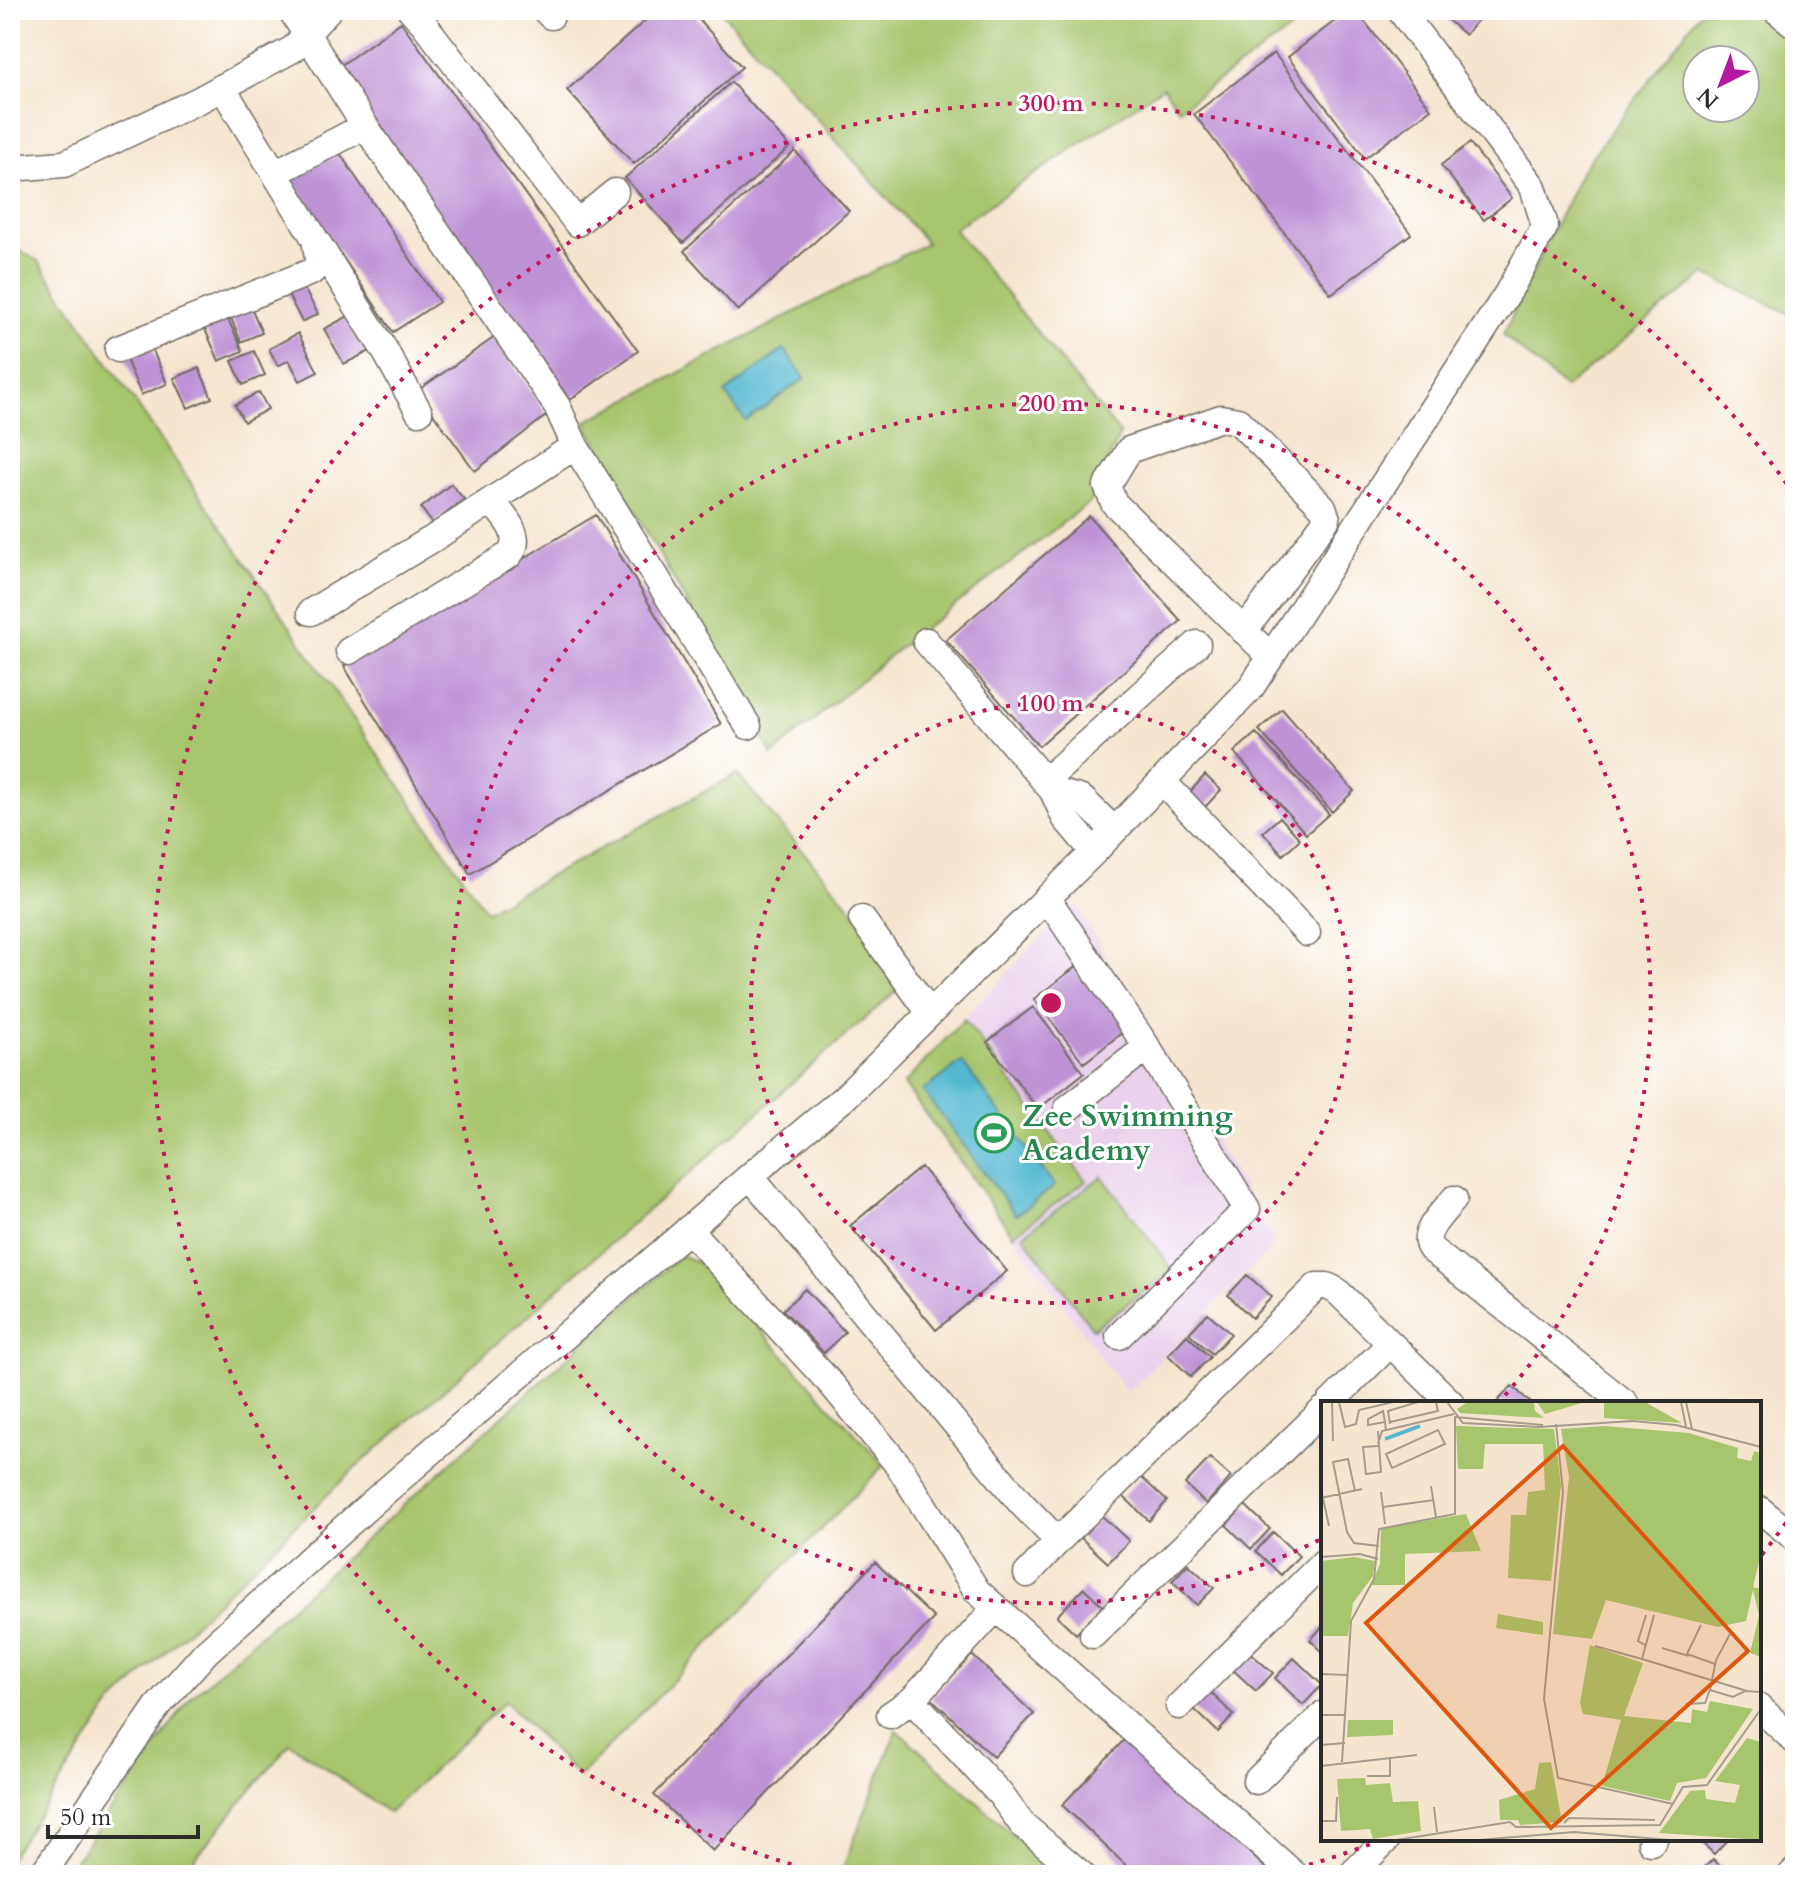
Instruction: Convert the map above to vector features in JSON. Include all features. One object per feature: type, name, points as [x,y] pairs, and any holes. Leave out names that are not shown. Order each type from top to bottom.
[{"type":"street","points":[[291,10],[365,126],[557,406],[575,446],[748,726]]},
{"type":"street","points":[[10,168],[64,164],[222,87],[293,49],[328,10]]},
{"type":"street","points":[[411,10],[577,223],[615,192]]},
{"type":"street","points":[[42,1875],[157,1707],[206,1652],[373,1502],[844,1098],[1094,852],[1250,689],[1507,294],[1545,226],[1533,187],[1400,10]]},
{"type":"street","points":[[1776,10],[1795,25]]},
{"type":"street","points":[[222,87],[384,349],[419,412]]},
{"type":"street","points":[[275,173],[365,126]]},
{"type":"street","points":[[118,349],[311,272],[319,265],[315,239]]},
{"type":"street","points":[[1244,631],[1327,519],[1323,507],[1238,421],[1230,418],[1221,418],[1129,450],[1107,486],[1109,495],[1244,631],[1270,656]]},
{"type":"street","points":[[311,612],[575,446]]},
{"type":"street","points":[[349,651],[509,555],[516,547],[517,539],[491,501]]},
{"type":"street","points":[[926,641],[1049,786],[1065,818],[1094,852]]},
{"type":"street","points":[[1049,786],[1197,644]]},
{"type":"street","points":[[1162,781],[1307,933]]},
{"type":"street","points":[[1049,786],[1082,799],[1114,830]]},
{"type":"street","points":[[1047,898],[1147,1047],[1247,1209],[1119,1336]]},
{"type":"street","points":[[862,919],[930,1013]]},
{"type":"street","points":[[1068,1108],[1147,1047]]},
{"type":"street","points":[[750,1176],[1021,1503],[1058,1541]]},
{"type":"street","points":[[1454,1199],[1427,1235],[1427,1245],[1622,1401]]},
{"type":"street","points":[[688,1229],[833,1386],[899,1466],[977,1591],[1295,1875]]},
{"type":"street","points":[[1027,1574],[1317,1286],[1327,1286],[1337,1291],[1449,1401]]},
{"type":"street","points":[[1332,1401],[1390,1344]]},
{"type":"street","points":[[1093,1635],[1321,1412]]},
{"type":"street","points":[[1761,1511],[1795,1538]]},
{"type":"street","points":[[1179,1706],[1321,1565]]},
{"type":"street","points":[[996,1608],[901,1708],[1000,1794],[1022,1824],[1082,1875]]},
{"type":"street","points":[[1256,1781],[1321,1717]]},
{"type":"street","points":[[1763,1718],[1795,1741]]},
{"type":"street","points":[[1354,1872],[1385,1841]]},
{"type":"shaded area","points":[[1074,902],[1276,1243],[1127,1393],[1013,1235],[1086,1181],[964,1019]]},
{"type":"green space","points":[[720,10],[1318,10],[1179,109],[1163,87],[954,229],[1120,434],[1090,502],[898,649],[772,755],[585,422],[927,243]]},
{"type":"green space","points":[[1702,10],[1751,10],[1795,44],[1795,316],[1705,274],[1565,388],[1503,335],[1582,170]]},
{"type":"green space","points":[[10,245],[38,261],[486,911],[737,774],[911,978],[352,1471],[111,1705],[10,1858]]},
{"type":"green space","name":"Zee Swimming Academy","points":[[964,1019],[1086,1181],[1013,1235],[904,1084]]},
{"type":"green space","points":[[1102,1176],[1173,1270],[1093,1329],[1023,1235]]},
{"type":"green space","points":[[681,1255],[699,1263],[884,1465],[579,1777],[505,1701],[389,1813],[290,1743],[181,1875],[65,1875],[190,1698]]},
{"type":"green space","points":[[897,1730],[1021,1842],[1063,1875],[840,1875]]},
{"type":"water","points":[[784,349],[805,378],[746,421],[725,393]]},
{"type":"water","points":[[962,1062],[1055,1186],[1016,1215],[923,1091]]},
{"type":"building","points":[[657,10],[690,10],[742,67],[634,164],[567,90]]},
{"type":"building","points":[[1349,10],[1356,10],[1431,109],[1365,158],[1288,57]]},
{"type":"building","points":[[1436,10],[1486,10],[1465,35]]},
{"type":"building","points":[[401,22],[638,351],[570,400],[333,71]]},
{"type":"building","points":[[1274,53],[1411,234],[1331,294],[1194,114]]},
{"type":"building","points":[[731,82],[790,147],[683,243],[625,178]]},
{"type":"building","points":[[333,143],[439,302],[393,332],[287,174]]},
{"type":"building","points":[[1470,143],[1512,198],[1484,220],[1441,165]]},
{"type":"building","points":[[795,151],[849,211],[738,311],[684,251]]},
{"type":"building","points":[[301,283],[318,314],[302,322],[286,291]]},
{"type":"building","points":[[251,307],[262,333],[241,342],[230,316]]},
{"type":"building","points":[[354,313],[376,348],[344,364],[324,329]]},
{"type":"building","points":[[227,317],[243,351],[219,361],[204,327]]},
{"type":"building","points":[[298,333],[318,372],[300,381],[289,360],[278,366],[269,349]]},
{"type":"building","points":[[495,337],[547,415],[475,471],[417,391]]},
{"type":"building","points":[[151,346],[167,384],[141,395],[125,357]]},
{"type":"building","points":[[254,351],[265,375],[243,385],[232,361]]},
{"type":"building","points":[[199,368],[212,398],[188,408],[174,378]]},
{"type":"building","points":[[259,392],[268,409],[244,422],[235,405]]},
{"type":"building","points":[[451,484],[464,499],[433,524],[421,508]]},
{"type":"building","points":[[596,515],[721,724],[470,874],[344,666]]},
{"type":"building","points":[[1089,516],[1181,621],[1039,746],[946,640]]},
{"type":"building","points":[[1282,709],[1354,791],[1332,812],[1259,730]]},
{"type":"building","points":[[1256,733],[1329,814],[1306,834],[1234,752]]},
{"type":"building","points":[[1205,775],[1221,790],[1205,807],[1189,793]]},
{"type":"building","points":[[1280,817],[1300,839],[1283,855],[1263,832]]},
{"type":"building","points":[[1078,965],[1128,1028],[1084,1063],[1034,999]]},
{"type":"building","points":[[1033,1007],[1084,1073],[1038,1109],[987,1042]]},
{"type":"building","points":[[921,1167],[1007,1271],[936,1330],[850,1226]]},
{"type":"building","points":[[1247,1275],[1272,1297],[1252,1318],[1228,1295]]},
{"type":"building","points":[[805,1289],[845,1332],[824,1353],[783,1310]]},
{"type":"building","points":[[1208,1313],[1231,1334],[1212,1354],[1189,1333]]},
{"type":"building","points":[[1187,1335],[1210,1357],[1191,1377],[1168,1355]]},
{"type":"building","points":[[1512,1386],[1529,1401],[1498,1401]]},
{"type":"building","points":[[1210,1458],[1231,1477],[1206,1504],[1185,1484]]},
{"type":"building","points":[[1141,1477],[1167,1501],[1149,1521],[1123,1496]]},
{"type":"building","points":[[1245,1505],[1270,1529],[1251,1549],[1226,1525]]},
{"type":"building","points":[[1102,1516],[1129,1541],[1108,1563],[1081,1538]]},
{"type":"building","points":[[1273,1532],[1299,1556],[1281,1575],[1256,1551]]},
{"type":"building","points":[[875,1562],[934,1618],[713,1851],[654,1795]]},
{"type":"building","points":[[1188,1564],[1214,1588],[1197,1605],[1172,1581]]},
{"type":"building","points":[[1084,1588],[1103,1606],[1076,1634],[1057,1616]]},
{"type":"building","points":[[1321,1628],[1321,1650],[1310,1640]]},
{"type":"building","points":[[1248,1651],[1273,1673],[1256,1691],[1231,1668]]},
{"type":"building","points":[[972,1655],[1034,1714],[993,1757],[931,1698]]},
{"type":"building","points":[[1294,1658],[1321,1686],[1303,1705],[1275,1678]]},
{"type":"building","points":[[1210,1692],[1234,1715],[1218,1732],[1194,1709]]},
{"type":"building","points":[[1127,1737],[1273,1875],[1136,1875],[1062,1805]]},
{"type":"building","points":[[1700,1841],[1726,1841],[1714,1854]]},
{"type":"building","points":[[1713,1859],[1730,1875],[1697,1875]]},
{"type":"place","name":"Zee Swimming Academy","points":[[994,1133]]}]
